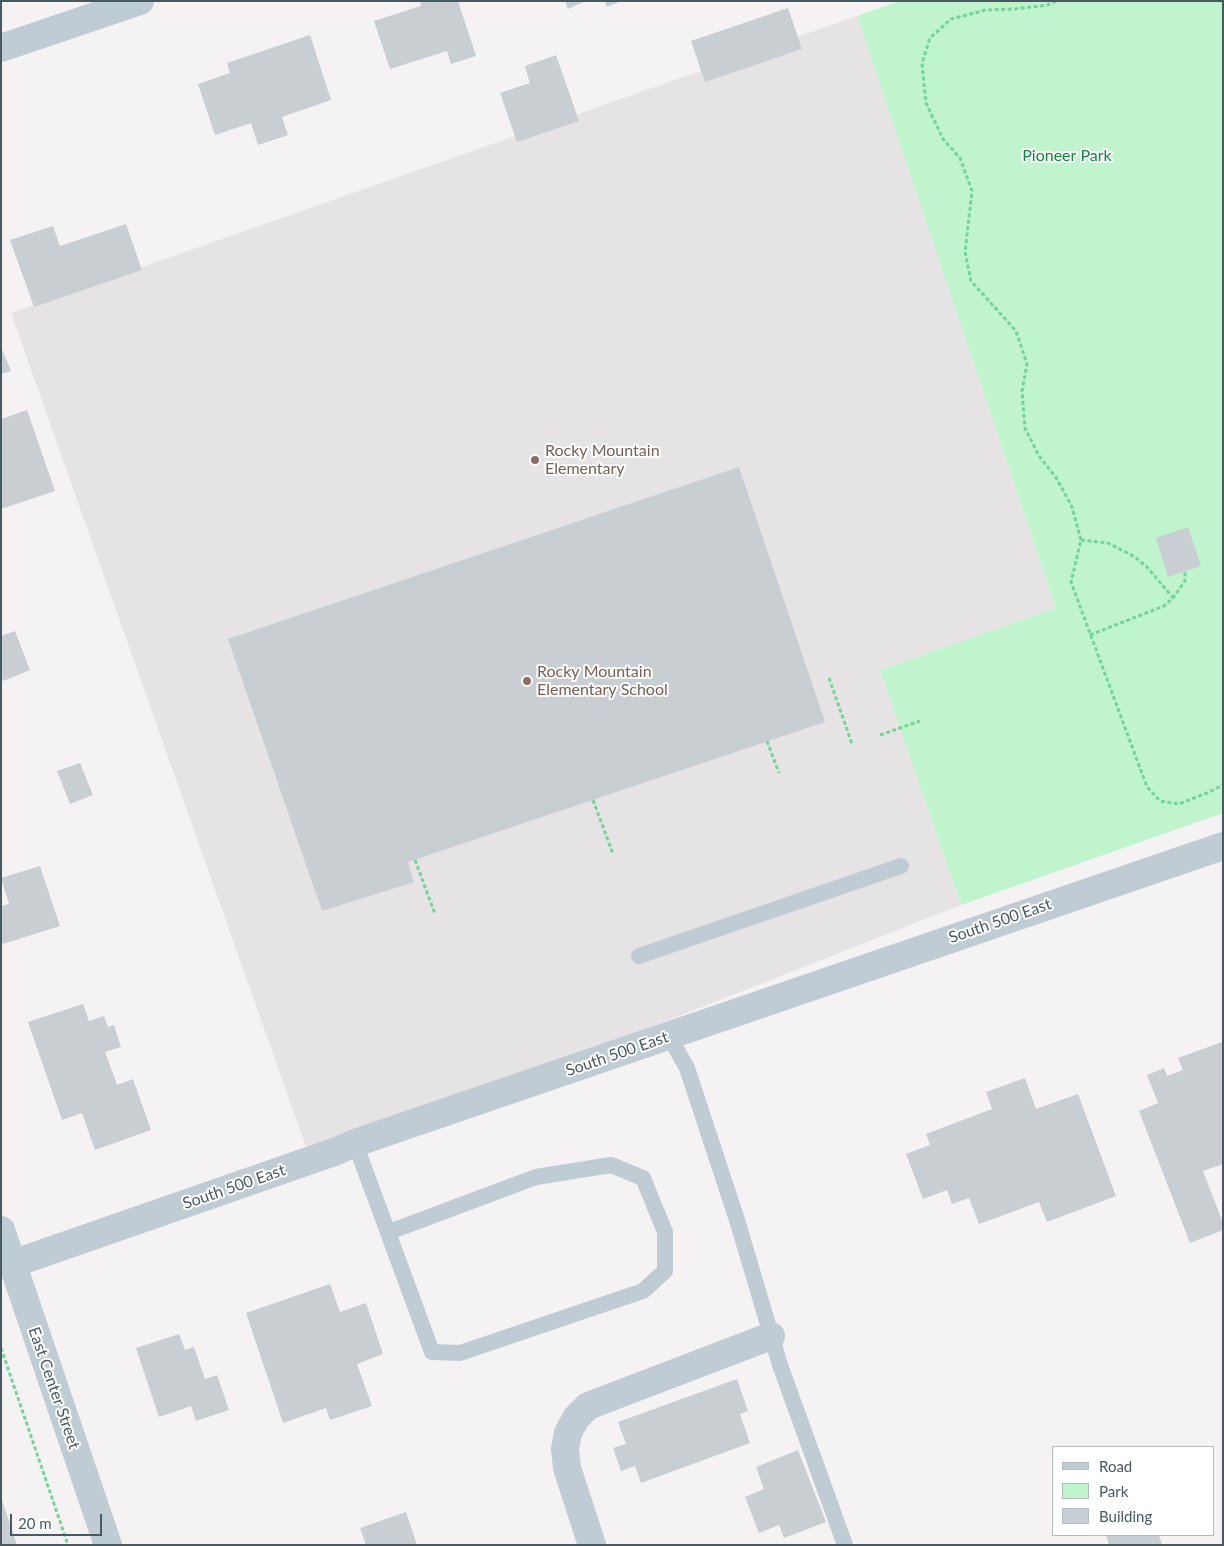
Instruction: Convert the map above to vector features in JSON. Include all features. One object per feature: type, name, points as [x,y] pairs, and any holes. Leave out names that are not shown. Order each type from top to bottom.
[{"type":"street","points":[[1,48],[140,1]]},
{"type":"street","name":"South 500 East","points":[[12,1264],[337,1152],[355,1143],[1223,846]]},
{"type":"street","name":"East Center Street","points":[[1,1230],[108,1545]]},
{"type":"street","points":[[592,1545],[567,1468],[565,1449],[568,1433],[576,1418],[588,1406],[771,1336]]},
{"type":"lane","points":[[639,956],[901,866]]},
{"type":"lane","points":[[669,1036],[686,1068],[737,1220],[780,1365],[845,1545]]},
{"type":"lane","points":[[355,1143],[432,1352],[460,1353],[643,1291],[665,1272],[665,1232],[644,1178],[611,1165],[536,1177],[389,1232]]},
{"type":"path","points":[[1056,1],[1048,5],[986,10],[951,19],[930,38],[922,62],[926,103],[943,139],[960,158],[972,191],[965,252],[971,281],[1016,330],[1027,364],[1022,391],[1025,428],[1072,507],[1081,540],[1071,582],[1147,787],[1160,801],[1179,804],[1223,785]]},
{"type":"path","points":[[1081,540],[1108,543],[1134,557],[1148,568],[1173,598]]},
{"type":"path","points":[[1090,635],[1164,606],[1173,598],[1185,580],[1186,571]]},
{"type":"path","points":[[829,678],[852,744]]},
{"type":"path","points":[[880,735],[920,721]]},
{"type":"path","points":[[768,741],[779,773]]},
{"type":"path","points":[[593,800],[613,854]]},
{"type":"path","points":[[415,860],[435,914]]},
{"type":"path","points":[[1,1348],[68,1545]]},
{"type":"shaded area","name":"Rocky Mountain Elementary","points":[[857,16],[1056,608],[880,670],[961,905],[311,1161],[11,313]]},
{"type":"green space","name":"Pioneer Park","points":[[900,1],[1223,1],[1223,813],[961,905],[880,670],[1056,608],[857,16]]},
{"type":"building","points":[[420,1],[458,1],[476,56],[451,64],[447,51],[390,69],[374,21],[421,6]]},
{"type":"building","points":[[565,1],[586,1],[568,9]]},
{"type":"building","points":[[605,1],[621,1],[607,7]]},
{"type":"building","points":[[788,8],[802,49],[705,82],[691,41]]},
{"type":"building","points":[[310,35],[331,100],[282,117],[288,135],[258,145],[251,123],[215,135],[198,84],[230,73],[227,63]]},
{"type":"building","points":[[556,55],[579,121],[517,142],[500,93],[530,83],[525,66]]},
{"type":"building","points":[[126,224],[142,270],[34,307],[10,240],[53,226],[60,246]]},
{"type":"building","points":[[1,347],[11,371],[1,374]]},
{"type":"building","points":[[27,410],[55,491],[1,509],[1,419]]},
{"type":"building","name":"Rocky Mountain Elementary School","points":[[739,467],[825,722],[408,862],[414,882],[322,911],[228,639]]},
{"type":"building","points":[[1188,527],[1201,566],[1168,577],[1156,538]]},
{"type":"building","points":[[15,631],[30,670],[3,681],[1,677],[1,636]]},
{"type":"building","points":[[80,763],[93,795],[70,804],[57,771]]},
{"type":"building","points":[[40,866],[60,926],[3,944],[1,938],[1,906],[9,904],[1,878]]},
{"type":"building","points":[[83,1004],[89,1021],[104,1016],[108,1027],[114,1025],[121,1047],[105,1052],[117,1085],[133,1079],[151,1130],[95,1150],[82,1113],[62,1120],[28,1022]]},
{"type":"building","points":[[1222,1042],[1223,1164],[1203,1171],[1223,1223],[1223,1230],[1190,1243],[1139,1111],[1158,1103],[1147,1075],[1164,1068],[1167,1076],[1183,1070],[1178,1058]]},
{"type":"building","points":[[1025,1078],[1036,1109],[1078,1094],[1116,1196],[1047,1222],[1039,1202],[979,1224],[969,1198],[952,1204],[947,1190],[923,1199],[906,1154],[930,1145],[926,1134],[992,1109],[986,1092]]},
{"type":"building","points":[[330,1284],[340,1312],[366,1303],[383,1354],[357,1364],[372,1406],[330,1420],[326,1408],[283,1423],[246,1313]]},
{"type":"building","points":[[179,1334],[185,1350],[194,1347],[205,1379],[217,1375],[229,1410],[196,1421],[191,1406],[159,1417],[136,1348]]},
{"type":"building","points":[[737,1379],[748,1411],[740,1414],[750,1443],[641,1483],[635,1466],[621,1471],[613,1448],[626,1444],[618,1422]]},
{"type":"building","points":[[798,1450],[826,1522],[784,1538],[779,1525],[759,1533],[745,1497],[764,1489],[756,1467]]},
{"type":"building","points":[[2,1500],[17,1545],[1,1545]]},
{"type":"building","points":[[406,1512],[417,1545],[366,1545],[360,1528]]},
{"type":"building","points":[[1106,1536],[1159,1536],[1162,1545],[1109,1545]]},
{"type":"place","name":"Rocky Mountain Elementary","points":[[535,460]]},
{"type":"place","name":"Rocky Mountain Elementary School","points":[[527,681]]}]
